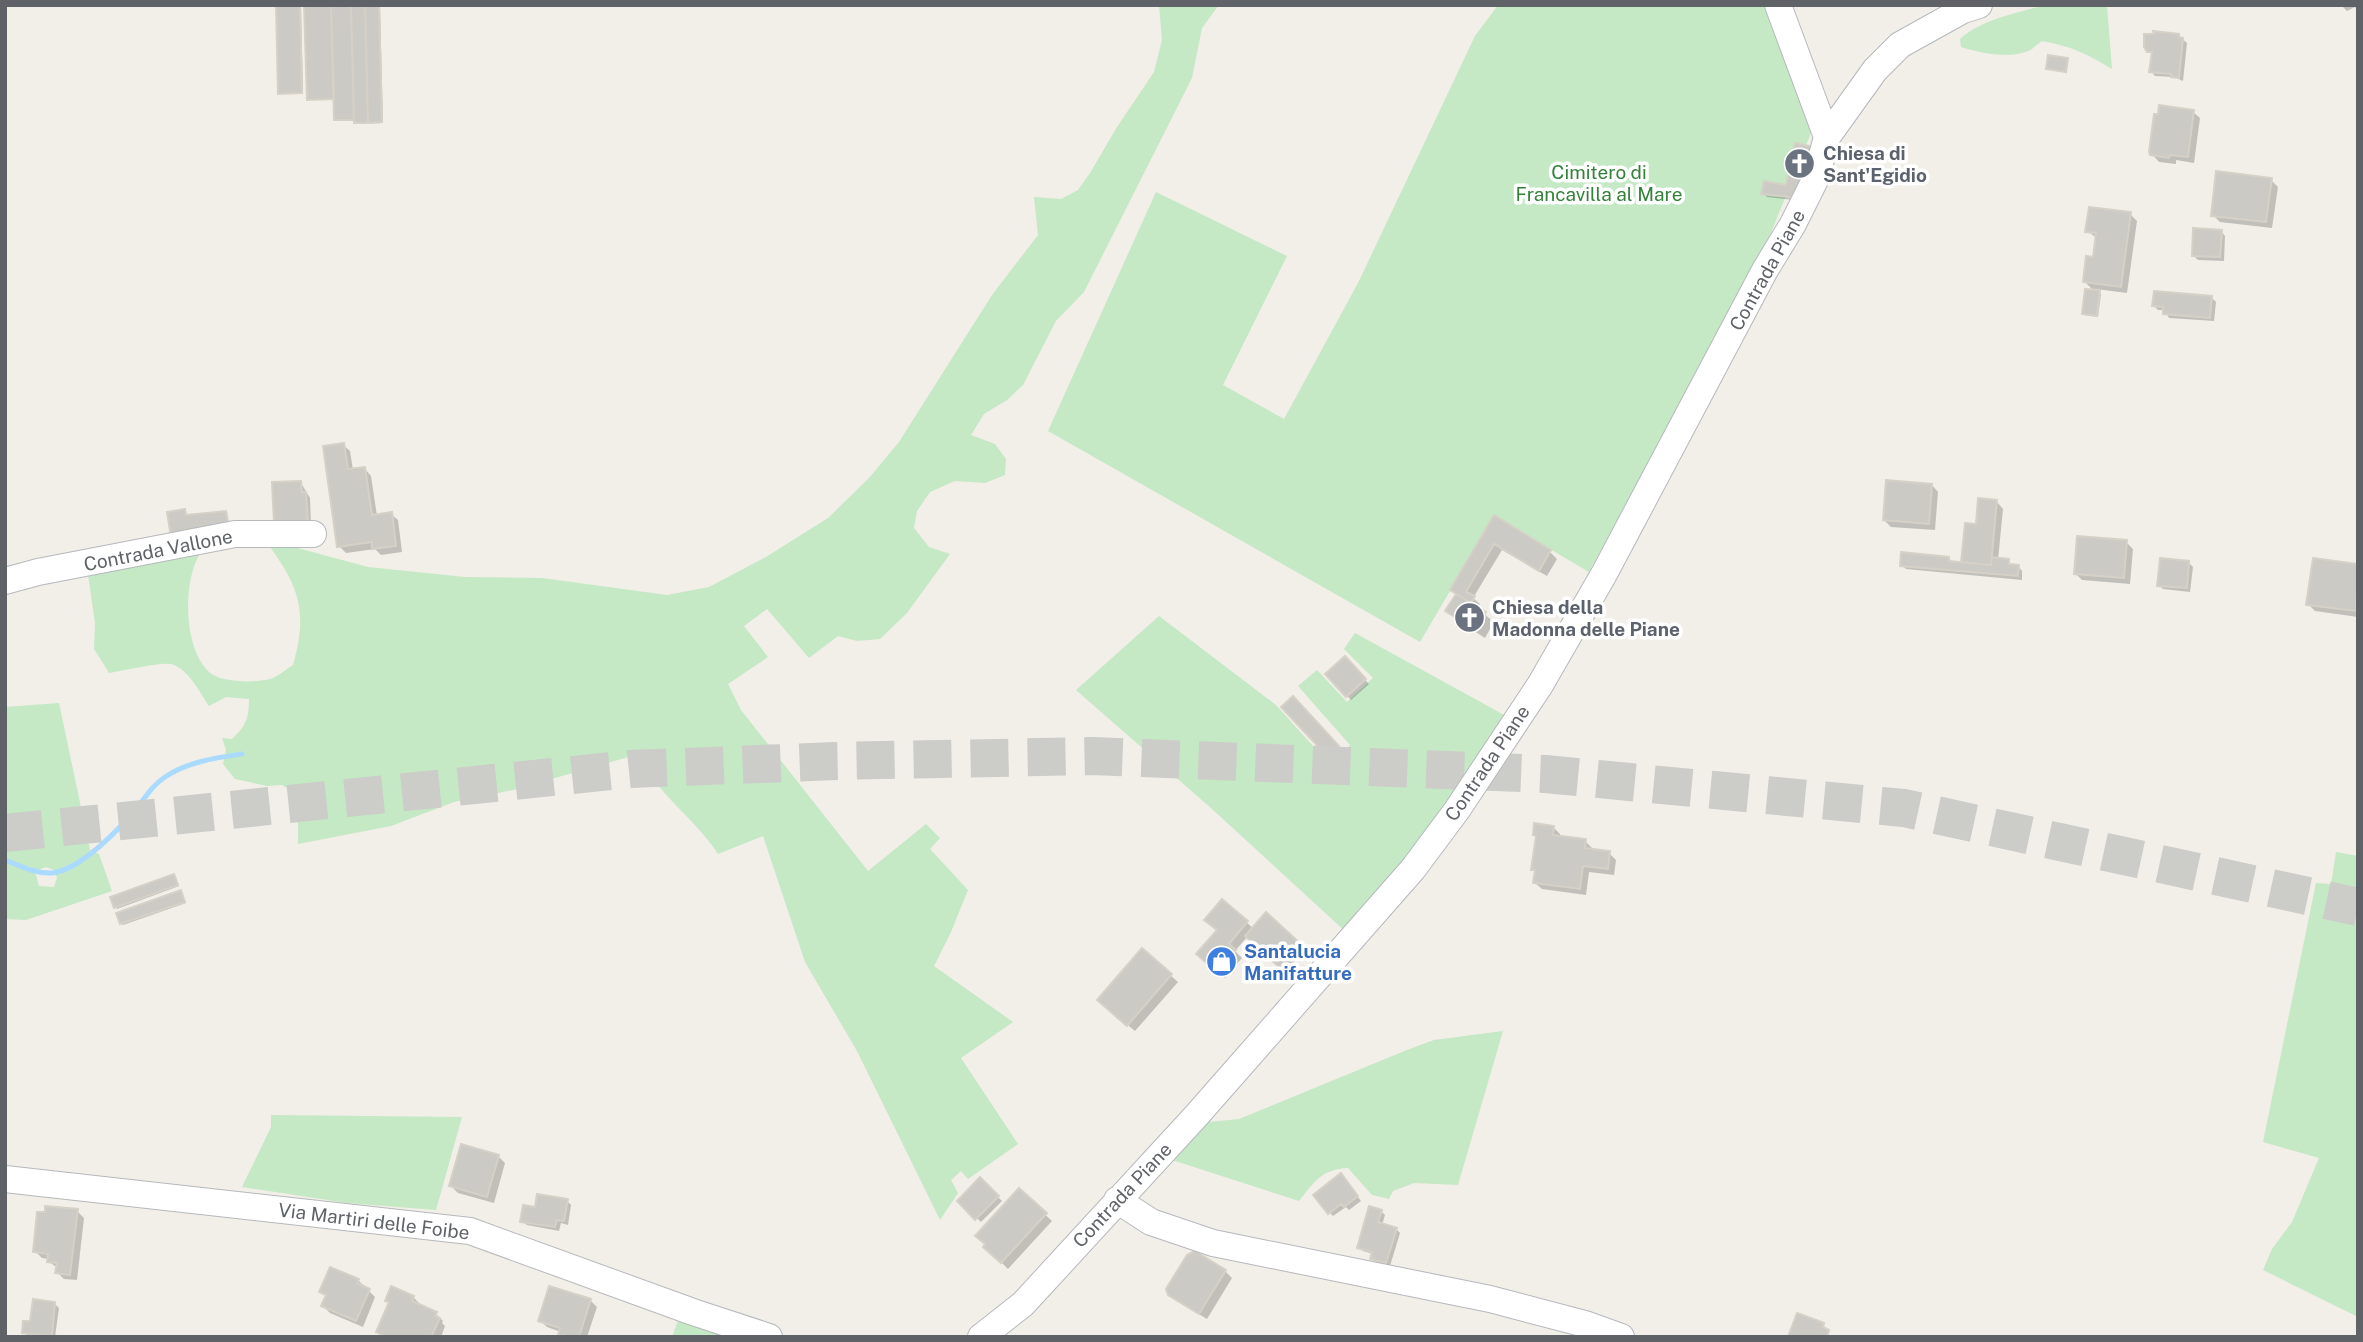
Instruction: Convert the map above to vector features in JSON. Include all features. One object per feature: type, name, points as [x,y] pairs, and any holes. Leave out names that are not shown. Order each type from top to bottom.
[{"type":"street","points":[[1778,5],[1826,137]]},
{"type":"street","name":"Contrada Piane","points":[[1023,1304],[1248,1059],[1413,869],[1457,810],[1540,685],[1604,573],[1765,270],[1793,224],[1816,178],[1826,137],[1875,70],[1900,45],[1963,10],[1979,5]]},
{"type":"street","name":"Contrada Vallone","points":[[5,581],[38,572],[235,534],[313,534]]},
{"type":"street","name":"Via Martiri delle Foibe","points":[[5,1180],[470,1231],[769,1337]]},
{"type":"street","points":[[1117,1200],[1151,1222],[1213,1242],[1512,1304],[1621,1337]]},
{"type":"street","points":[[981,1337],[1023,1304]]},
{"type":"street","points":[[1004,1337],[1023,1304]]},
{"type":"green space","points":[[1159,5],[1219,5],[1202,28],[1192,78],[1084,292],[1056,321],[1023,385],[1007,400],[984,414],[971,435],[995,444],[1006,459],[1005,475],[985,483],[955,481],[930,492],[917,511],[914,528],[929,547],[950,554],[907,613],[880,639],[857,641],[838,636],[809,658],[767,609],[744,626],[768,657],[728,684],[741,710],[868,871],[926,824],[940,838],[930,849],[968,890],[934,966],[1013,1022],[961,1058],[1018,1144],[968,1179],[961,1171],[951,1180],[958,1193],[940,1220],[857,1051],[805,962],[763,836],[718,854],[655,781],[639,754],[513,790],[454,802],[391,826],[298,844],[298,823],[289,789],[282,785],[267,786],[235,779],[223,764],[226,750],[222,738],[232,739],[241,730],[246,721],[249,699],[226,697],[209,706],[193,682],[177,666],[158,664],[109,673],[94,649],[95,623],[87,568],[209,546],[198,557],[190,584],[188,616],[194,647],[200,660],[213,675],[228,680],[246,681],[273,678],[293,665],[298,645],[300,612],[297,598],[285,570],[264,539],[368,567],[465,577],[542,578],[667,595],[709,587],[766,557],[828,518],[869,478],[899,442],[992,295],[1038,235],[1034,197],[1061,199],[1078,190],[1154,72],[1162,40]]},
{"type":"green space","name":"Cimitero di Francavilla al Mare","points":[[1498,5],[1774,5],[1811,133],[1771,233],[1589,572],[1494,516],[1420,642],[1048,431],[1156,192],[1287,256],[1223,385],[1284,419],[1358,283],[1475,36]]},
{"type":"green space","points":[[2045,5],[2107,5],[2112,69],[2078,51],[2042,41],[2028,51],[2012,55],[1961,47],[1960,39],[1979,26]]},
{"type":"green space","points":[[1159,616],[1276,705],[1331,766],[1350,745],[1298,686],[1317,670],[1347,702],[1373,678],[1344,649],[1355,633],[1506,716],[1426,836],[1347,933],[1212,809],[1076,690]]},
{"type":"green space","points":[[59,703],[90,850],[99,854],[112,891],[26,920],[5,919],[5,707]],"holes":[[[46,867],[54,870],[57,878],[54,887],[39,886],[35,871]]]},
{"type":"green space","points":[[2336,852],[2358,856],[2358,1317],[2263,1270],[2272,1249],[2292,1222],[2319,1158],[2263,1142],[2316,883],[2331,884]]},
{"type":"green space","points":[[1503,1031],[1458,1185],[1414,1183],[1393,1191],[1389,1199],[1372,1195],[1348,1168],[1325,1174],[1314,1182],[1299,1201],[1172,1160],[1209,1122],[1239,1119],[1434,1040]]},
{"type":"green space","points":[[271,1115],[462,1117],[436,1210],[347,1203],[242,1187],[271,1127]]},
{"type":"green space","points":[[680,1315],[744,1337],[672,1337]]},
{"type":"building","points":[[276,5],[300,5],[302,93],[278,94]]},
{"type":"building","points":[[304,5],[331,5],[334,99],[307,100]]},
{"type":"building","points":[[331,5],[351,5],[354,120],[334,120]]},
{"type":"building","points":[[351,5],[365,5],[368,123],[354,123]]},
{"type":"building","points":[[365,5],[379,5],[382,122],[368,123]]},
{"type":"building","points":[[2153,31],[2179,34],[2179,37],[2183,38],[2179,78],[2171,77],[2171,74],[2149,72],[2152,52],[2147,52],[2144,47],[2144,34],[2154,34]]},
{"type":"building","points":[[2048,55],[2068,58],[2066,72],[2046,69]]},
{"type":"building","points":[[2159,105],[2194,110],[2188,157],[2150,155],[2154,114],[2158,114]]},
{"type":"building","name":"Chiesa di Sant'Egidio","points":[[1795,143],[1814,147],[1799,198],[1761,194],[1764,181],[1786,185]]},
{"type":"building","points":[[2216,171],[2272,178],[2266,222],[2211,216]]},
{"type":"building","points":[[2089,207],[2131,212],[2121,287],[2083,282],[2086,256],[2093,257],[2096,233],[2085,232]]},
{"type":"building","points":[[2193,228],[2222,230],[2220,257],[2192,256]]},
{"type":"building","points":[[2085,289],[2100,290],[2097,316],[2082,314]]},
{"type":"building","points":[[2154,291],[2212,296],[2210,318],[2163,314],[2163,307],[2152,306]]},
{"type":"building","points":[[344,443],[348,469],[365,467],[372,515],[392,512],[396,546],[372,549],[372,542],[337,547],[323,446]]},
{"type":"building","points":[[1886,480],[1932,484],[1929,524],[1883,520]]},
{"type":"building","points":[[301,481],[302,492],[306,492],[308,522],[274,524],[272,482]]},
{"type":"building","points":[[1978,498],[1997,500],[1991,565],[1961,562],[1965,523],[1976,524]]},
{"type":"building","points":[[185,509],[186,515],[226,511],[229,527],[171,537],[167,512]]},
{"type":"building","points":[[1494,515],[1551,550],[1539,571],[1494,544],[1466,592],[1475,596],[1471,603],[1450,590]]},
{"type":"building","points":[[2077,536],[2127,540],[2124,578],[2074,574]]},
{"type":"building","points":[[1901,552],[1991,565],[1992,557],[2009,559],[2009,564],[2019,565],[2018,576],[1900,566]]},
{"type":"building","points":[[2160,558],[2189,561],[2187,588],[2157,586]]},
{"type":"building","points":[[2313,558],[2358,564],[2356,611],[2306,605]]},
{"type":"building","name":"Chiesa della Madonna delle Piane","points":[[1456,594],[1486,612],[1476,630],[1445,611]]},
{"type":"building","points":[[1345,656],[1366,679],[1346,697],[1325,674]]},
{"type":"building","points":[[1293,696],[1339,746],[1328,757],[1281,707]]},
{"type":"building","points":[[1534,823],[1554,826],[1553,835],[1586,839],[1585,848],[1610,851],[1608,869],[1583,866],[1580,889],[1533,883],[1535,870],[1531,870],[1536,836],[1533,835]]},
{"type":"building","points":[[174,874],[178,885],[114,908],[110,897]]},
{"type":"building","points":[[181,890],[185,902],[120,924],[116,913]]},
{"type":"building","points":[[1222,899],[1248,921],[1229,944],[1236,950],[1217,972],[1196,954],[1217,930],[1204,920]]},
{"type":"building","points":[[1266,912],[1302,945],[1281,969],[1245,936]]},
{"type":"building","points":[[1142,948],[1172,974],[1127,1026],[1097,1000]]},
{"type":"building","points":[[461,1144],[499,1155],[487,1197],[449,1186]]},
{"type":"building","points":[[1341,1173],[1358,1196],[1344,1207],[1341,1204],[1328,1214],[1313,1195]]},
{"type":"building","points":[[980,1177],[999,1196],[975,1220],[957,1201]]},
{"type":"building","points":[[1019,1188],[1047,1213],[1001,1263],[975,1236]]},
{"type":"building","points":[[537,1194],[568,1199],[564,1221],[557,1220],[555,1227],[520,1222],[523,1205],[535,1207]]},
{"type":"building","points":[[45,1206],[78,1209],[70,1275],[55,1273],[57,1263],[47,1262],[48,1254],[33,1252],[37,1212],[45,1212]]},
{"type":"building","points":[[1369,1206],[1382,1210],[1378,1222],[1397,1228],[1386,1263],[1370,1259],[1372,1252],[1357,1248]]},
{"type":"building","points":[[1195,1251],[1226,1270],[1199,1314],[1168,1295],[1166,1289],[1187,1255]]},
{"type":"building","points":[[330,1267],[359,1279],[357,1283],[370,1289],[356,1321],[321,1306],[326,1295],[319,1292]]},
{"type":"building","points":[[391,1286],[414,1296],[412,1301],[437,1312],[435,1316],[440,1318],[431,1337],[387,1337],[376,1332],[389,1302],[385,1301]]},
{"type":"building","points":[[549,1286],[591,1299],[579,1337],[558,1335],[560,1328],[538,1321]]},
{"type":"building","points":[[33,1299],[55,1302],[52,1336],[22,1333],[23,1321],[30,1321]]},
{"type":"building","points":[[1797,1313],[1824,1323],[1823,1327],[1829,1330],[1827,1337],[1788,1337]]},
{"type":"waterway","points":[[5,860],[28,869],[52,873],[74,865],[107,840],[151,789],[165,777],[192,764],[242,754]]},
{"type":"tunnel","points":[[5,833],[631,769],[836,761],[1093,756],[1545,774],[1904,808],[2358,907]]},
{"type":"place","name":"Chiesa di Sant'Egidio","points":[[1800,164]]},
{"type":"place","name":"Chiesa della Madonna delle Piane","points":[[1469,618]]},
{"type":"place","name":"Santalucia Manifatture","points":[[1221,962]]}]
